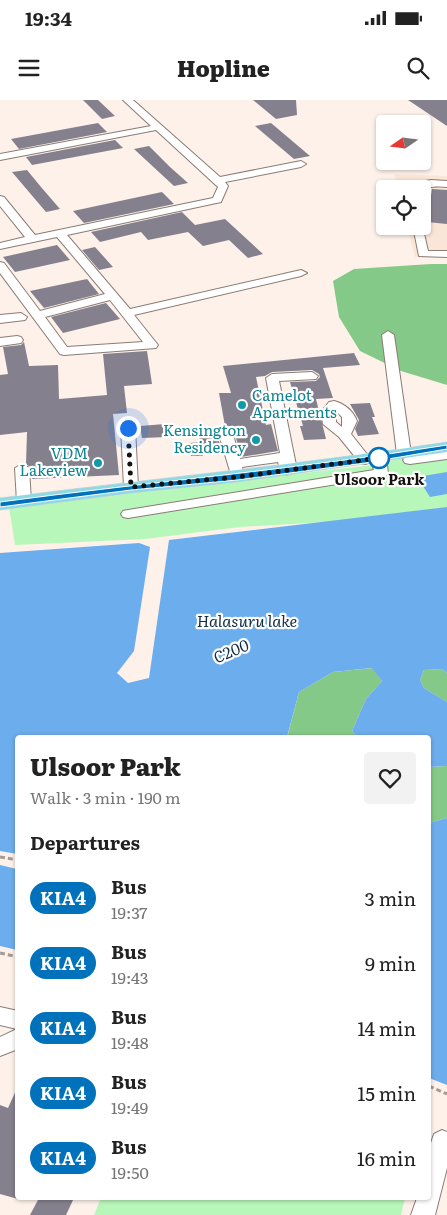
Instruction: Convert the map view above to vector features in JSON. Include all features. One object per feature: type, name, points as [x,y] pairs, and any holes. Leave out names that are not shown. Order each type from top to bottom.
[{"type":"main road","points":[[0,504],[131,487],[236,470],[288,470],[407,457],[447,447]]},
{"type":"street","points":[[0,246],[217,200],[223,186],[128,100]]},
{"type":"street","points":[[0,157],[158,127]]},
{"type":"street","points":[[217,181],[301,164]]},
{"type":"street","points":[[431,182],[447,184]]},
{"type":"street","points":[[0,198],[32,239]]},
{"type":"street","points":[[0,265],[64,352],[152,345],[128,313],[59,233]]},
{"type":"street","points":[[420,235],[423,254],[447,254]]},
{"type":"street","points":[[128,313],[301,273]]},
{"type":"street","points":[[38,315],[113,296]]},
{"type":"street","points":[[0,319],[22,317]]},
{"type":"street","points":[[388,334],[407,457],[447,455]]},
{"type":"street","points":[[0,342],[17,340]]},
{"type":"street","points":[[288,470],[272,378],[312,376]]},
{"type":"street","points":[[128,428],[131,487]]},
{"type":"street","points":[[225,431],[236,470]]},
{"type":"street","points":[[128,514],[381,473],[380,465],[371,460],[344,434]]},
{"type":"street","points":[[22,468],[24,502]]},
{"type":"street","points":[[0,1016],[15,1019]]},
{"type":"street","points":[[0,1047],[15,1040]]},
{"type":"street","points":[[431,1181],[439,1140]]},
{"type":"street","points":[[424,1215],[427,1200]]},
{"type":"path","points":[[0,857],[15,860]]},
{"type":"path","points":[[0,953],[15,956]]},
{"type":"path","points":[[431,1087],[447,1094]]},
{"type":"shaded area","points":[[394,174],[447,176],[447,258],[415,257],[409,235],[431,235],[431,180],[396,180]]},
{"type":"green space","points":[[447,264],[447,385],[401,371],[360,351],[339,317],[333,281],[354,269]]},
{"type":"green space","points":[[447,450],[447,507],[342,521],[240,527],[145,539],[15,545],[9,507],[382,464]]},
{"type":"green space","points":[[373,668],[382,681],[366,699],[352,731],[355,735],[288,735],[299,692],[333,672]]},
{"type":"green space","points":[[442,669],[447,673],[447,702],[424,688],[420,680],[424,670]]},
{"type":"green space","points":[[447,766],[447,818],[431,822],[431,767]]},
{"type":"green space","points":[[100,1200],[405,1200],[401,1215],[94,1215]]},
{"type":"water","points":[[447,472],[447,494],[430,497],[417,477]]},
{"type":"water","name":"Halasuru lake","points":[[447,507],[447,673],[442,669],[424,670],[420,680],[424,688],[447,702],[447,766],[431,767],[431,735],[355,735],[352,731],[366,699],[382,681],[372,668],[333,672],[299,692],[288,735],[15,735],[15,854],[0,851],[0,553],[139,543],[150,547],[134,651],[117,673],[128,683],[149,678],[169,540]]},
{"type":"water","points":[[447,818],[447,1085],[431,1079],[431,822]]},
{"type":"water","points":[[0,865],[15,869],[15,950],[0,946]]},
{"type":"building","points":[[83,100],[98,100],[115,116],[102,119]]},
{"type":"building","points":[[253,100],[296,100],[297,115],[276,119]]},
{"type":"building","points":[[408,100],[447,100],[447,126]]},
{"type":"building","points":[[98,123],[107,132],[19,149],[11,139]]},
{"type":"building","points":[[271,123],[310,156],[294,159],[255,126]]},
{"type":"building","points":[[115,140],[123,148],[32,165],[26,157]]},
{"type":"building","points":[[149,146],[188,183],[174,186],[134,149]]},
{"type":"building","points":[[27,170],[60,209],[46,212],[12,172]]},
{"type":"building","points":[[432,189],[447,190],[447,224],[431,222]]},
{"type":"building","points":[[162,192],[174,204],[84,223],[73,211]]},
{"type":"building","points":[[182,212],[195,225],[225,219],[263,254],[248,258],[229,240],[203,246],[188,232],[148,240],[141,232],[100,242],[91,232]]},
{"type":"building","points":[[57,245],[70,260],[15,272],[3,257]]},
{"type":"building","points":[[95,247],[113,267],[99,270],[82,250]]},
{"type":"building","points":[[87,279],[99,294],[44,308],[30,291]]},
{"type":"building","points":[[106,303],[120,319],[63,333],[51,317]]},
{"type":"building","points":[[24,342],[29,366],[58,365],[59,399],[107,395],[103,354],[147,351],[152,384],[124,386],[127,413],[113,414],[119,475],[32,479],[31,468],[26,464],[27,432],[0,435],[0,375],[8,374],[3,347],[21,345]]},
{"type":"building","points":[[354,353],[360,365],[323,368],[333,398],[316,399],[326,439],[304,440],[300,426],[303,426],[290,382],[316,381],[320,377],[319,374],[312,370],[272,372],[265,376],[256,377],[266,425],[271,424],[278,451],[241,457],[234,430],[230,426],[225,426],[219,393],[231,393],[223,366]]},
{"type":"building","points":[[370,403],[375,417],[372,417],[379,434],[358,436],[355,429],[359,420],[350,404]]},
{"type":"building","points":[[165,424],[167,437],[142,438],[140,426]]},
{"type":"building","points":[[216,432],[222,451],[202,452],[203,456],[191,456],[190,443],[200,442],[199,433]]},
{"type":"building","points":[[15,1093],[15,1198],[0,1194],[0,1105],[8,1108]]},
{"type":"building","points":[[38,1200],[73,1200],[66,1215],[30,1215]]},
{"type":"bus line","name":"KIA4","points":[[0,504],[131,487],[237,477],[447,447]]},
{"type":"place","name":"Camelot Apartments","points":[[242,405]]},
{"type":"place","name":"Kensington Residency","points":[[256,440]]},
{"type":"place","name":"Ulsoor Park","points":[[379,458]]},
{"type":"place","name":"VDM Lakeview","points":[[98,463]]},
{"type":"route","points":[[128,428],[131,487],[237,477],[379,458]]},
{"type":"water label","name":"C200","points":[[231,651]]}]
